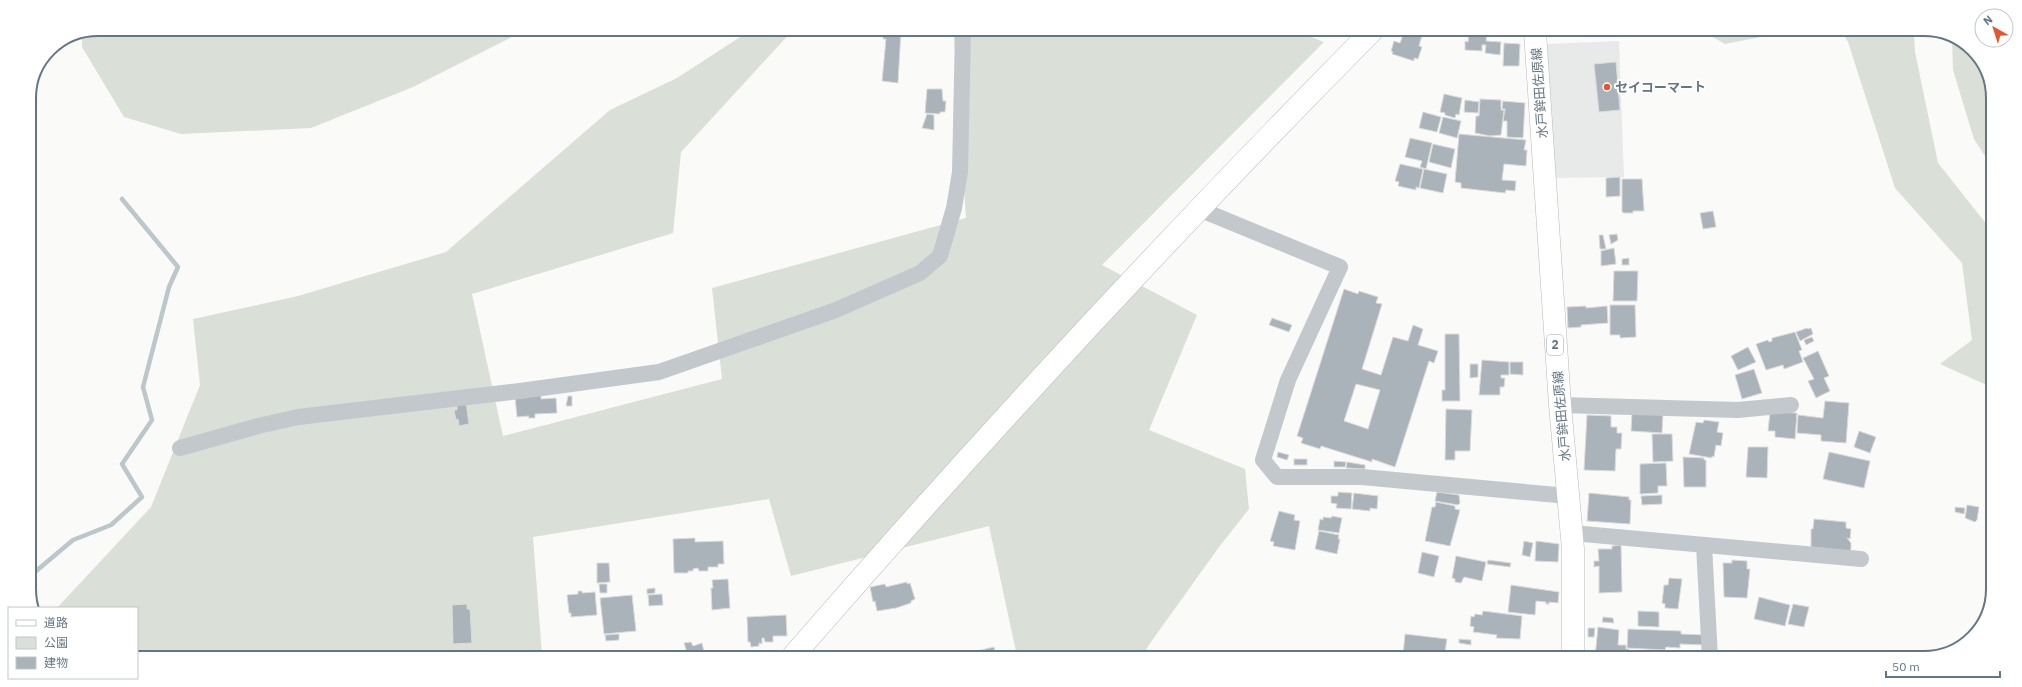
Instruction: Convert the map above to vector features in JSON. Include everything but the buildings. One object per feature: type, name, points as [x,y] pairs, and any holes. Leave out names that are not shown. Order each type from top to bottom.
[{"type":"street","points":[[180,448],[258,426],[298,417],[520,391],[659,372],[836,310],[920,273],[940,256],[954,208],[960,172],[963,36]]},
{"type":"street","points":[[797,651],[910,521],[1198,209],[1368,36]]},
{"type":"street","name":"水戸鉾田佐原線","points":[[1535,36],[1560,405],[1572,534],[1573,651]]},
{"type":"street","points":[[1198,209],[1340,267],[1288,380],[1262,460],[1277,477],[1362,478],[1568,496]]},
{"type":"street","points":[[1560,405],[1738,410],[1791,405]]},
{"type":"street","points":[[1572,534],[1861,559]]},
{"type":"street","points":[[1704,545],[1710,651]]},
{"type":"shaded area","points":[[1619,41],[1624,177],[1552,178],[1547,44]]},
{"type":"green space","points":[[98,36],[514,36],[413,87],[311,128],[181,134],[124,117],[82,47],[82,38]]},
{"type":"green space","points":[[742,36],[787,36],[681,152],[673,233],[472,294],[503,436],[722,379],[712,288],[966,218],[954,37],[949,36],[1309,36],[1324,42],[1102,265],[1197,315],[1149,430],[1245,469],[1249,509],[1219,547],[1146,649],[1150,651],[1016,651],[989,526],[791,576],[769,499],[533,537],[542,651],[138,651],[138,607],[58,607],[151,507],[200,385],[193,319],[298,296],[446,252],[610,110],[677,78]]},
{"type":"green space","points":[[1711,36],[1766,36],[1725,44]]},
{"type":"green space","points":[[1844,36],[1914,36],[1915,52],[1938,163],[1986,223],[1986,385],[1940,364],[1972,340],[1962,263],[1895,188],[1848,42]]},
{"type":"green space","points":[[1952,42],[1959,46],[1973,60],[1978,67],[1985,86],[1986,158],[1974,139],[1953,70]]},
{"type":"waterway","points":[[36,571],[73,540],[111,525],[142,497],[122,464],[152,420],[143,387],[169,287],[178,267],[122,199]]},
{"type":"place","name":"セイコーマート","points":[[1607,87]]}]
